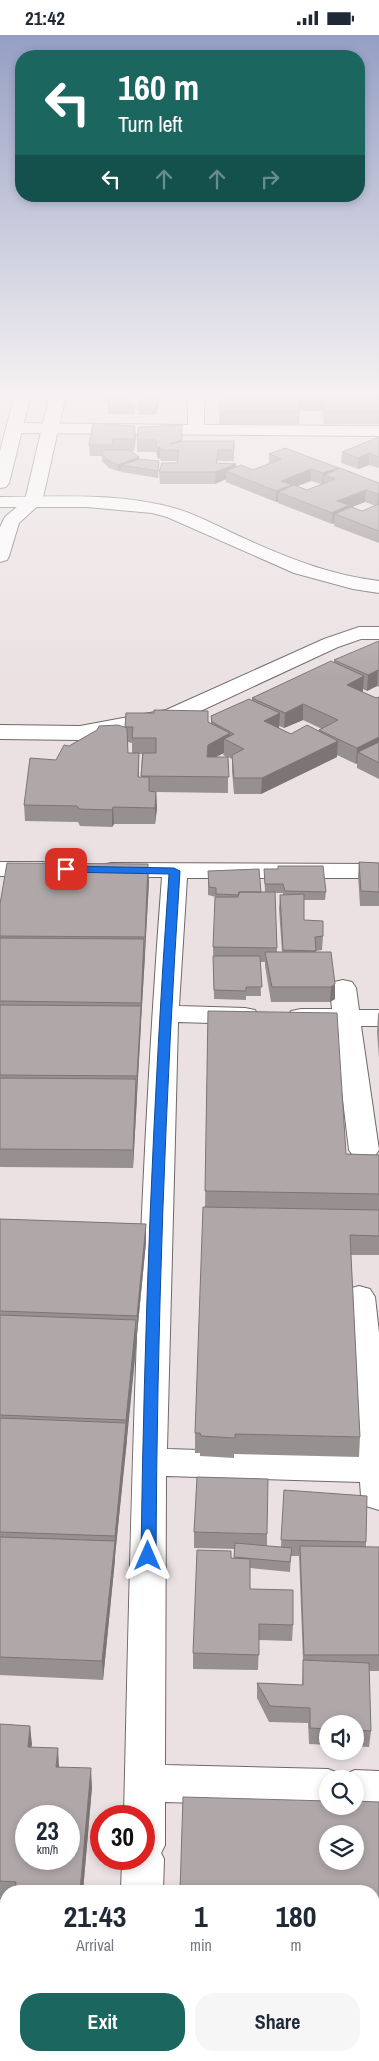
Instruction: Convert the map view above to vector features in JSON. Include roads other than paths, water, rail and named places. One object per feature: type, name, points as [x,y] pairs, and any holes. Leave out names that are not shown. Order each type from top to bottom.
[{"type":"street","points":[[33,502],[36,489]]},
{"type":"street","points":[[0,502],[150,506],[173,513],[321,577],[351,585],[379,587]]},
{"type":"street","points":[[0,557],[6,514],[33,502]]},
{"type":"street","points":[[0,732],[80,733],[115,728],[173,715],[331,643],[359,633],[379,633]]},
{"type":"street","points":[[0,869],[64,869]]},
{"type":"street","points":[[92,870],[379,871]]},
{"type":"street","points":[[145,1805],[149,1461],[165,1015],[174,871]]},
{"type":"street","points":[[343,988],[364,1149]]},
{"type":"street","points":[[165,1015],[379,1017]]},
{"type":"street","points":[[149,1461],[378,1478],[359,1297]]},
{"type":"street","points":[[146,1783],[319,1788]]},
{"type":"street","points":[[364,1789],[379,1790]]},
{"type":"street","points":[[142,1885],[143,1870]]}]
